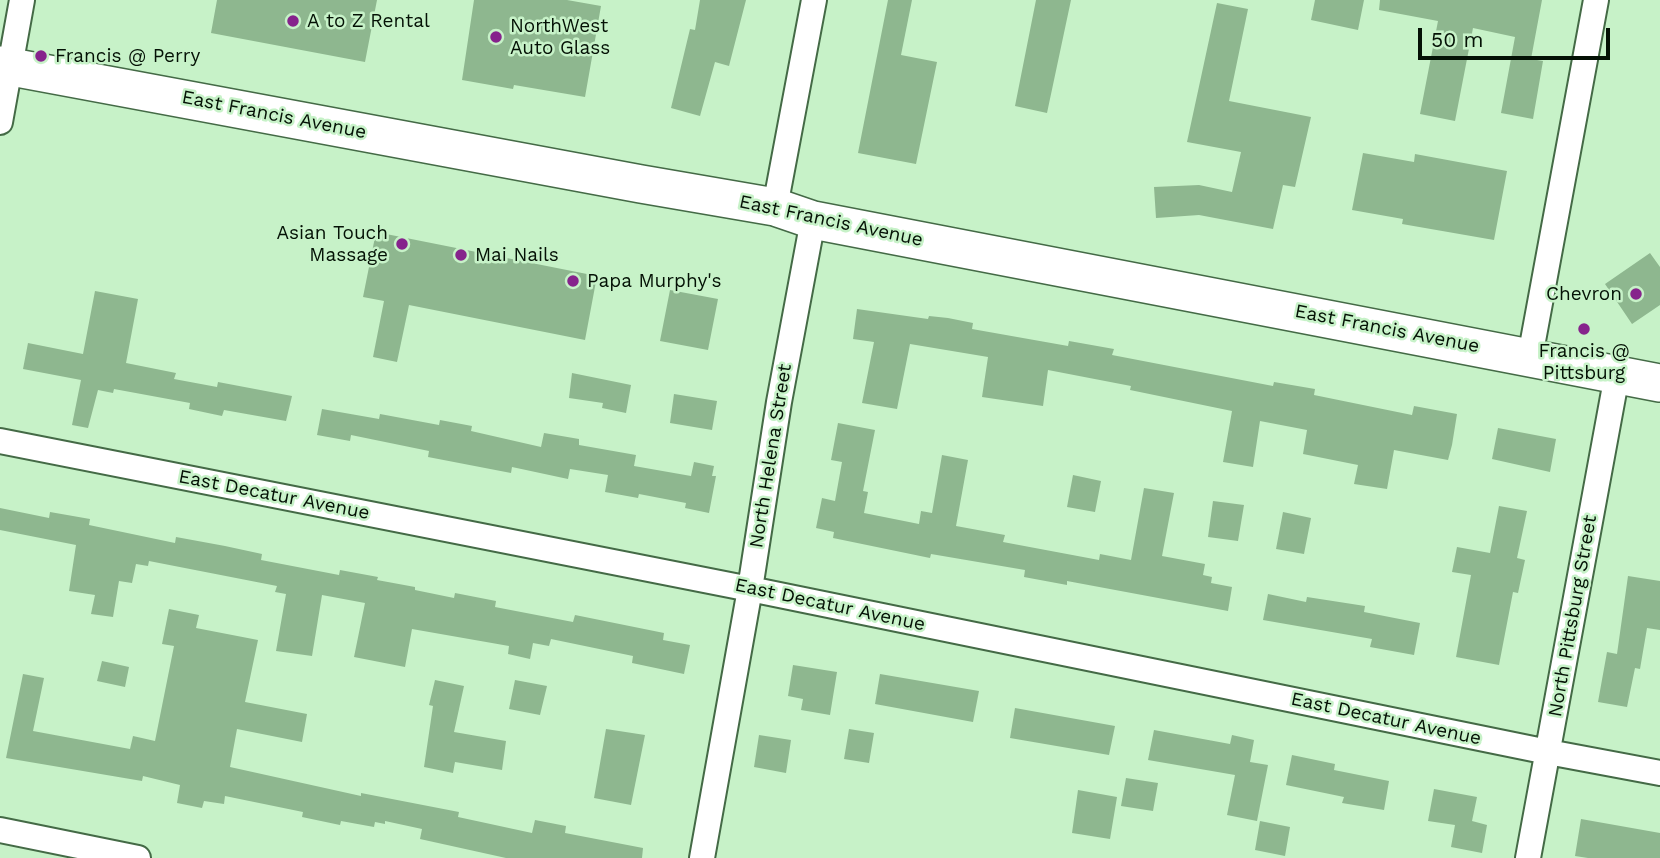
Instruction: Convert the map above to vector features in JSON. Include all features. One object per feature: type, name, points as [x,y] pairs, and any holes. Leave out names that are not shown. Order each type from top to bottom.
[{"type":"main road","name":"East Francis Avenue","points":[[5,66],[775,207],[813,220],[1660,383]]},
{"type":"street","points":[[0,122],[5,66],[22,0]]},
{"type":"street","points":[[775,207],[814,0]]},
{"type":"street","points":[[1530,357],[1596,0]]},
{"type":"street","name":"North Helena Street","points":[[702,858],[750,589],[779,402],[813,220]]},
{"type":"street","name":"North Pittsburg Street","points":[[1528,858],[1618,375]]},
{"type":"street","name":"East Decatur Avenue","points":[[0,441],[1660,773]]},
{"type":"street","points":[[0,830],[138,858]]},
{"type":"building","name":"A to Z Rental","points":[[217,0],[377,0],[365,62],[211,33]]},
{"type":"building","points":[[474,0],[567,0],[601,6],[585,97],[514,85],[513,89],[462,80]]},
{"type":"building","points":[[700,0],[746,0],[729,66],[715,62],[700,116],[671,108],[690,29],[695,30]]},
{"type":"building","points":[[888,0],[912,0],[901,55],[937,62],[916,164],[858,153]]},
{"type":"building","points":[[1036,0],[1071,0],[1047,113],[1015,106]]},
{"type":"building","points":[[1315,0],[1364,0],[1358,30],[1311,20]]},
{"type":"building","points":[[1380,0],[1542,0],[1531,59],[1543,61],[1533,119],[1501,113],[1515,37],[1473,28],[1455,121],[1420,114],[1438,21],[1379,10]]},
{"type":"building","points":[[1217,3],[1248,9],[1229,101],[1311,117],[1295,187],[1283,185],[1273,229],[1199,215],[1156,218],[1154,187],[1199,185],[1232,192],[1241,152],[1187,142]]},
{"type":"building","points":[[1363,153],[1414,162],[1415,154],[1507,171],[1494,240],[1402,224],[1403,219],[1352,210]]},
{"type":"building","points":[[376,232],[597,276],[585,340],[409,305],[397,362],[373,357],[384,301],[363,297]]},
{"type":"building","name":"Chevron","points":[[1650,253],[1660,267],[1660,305],[1632,324],[1605,284]]},
{"type":"building","points":[[670,290],[718,299],[708,350],[660,341]]},
{"type":"building","points":[[95,291],[138,299],[126,363],[176,373],[174,379],[217,387],[218,382],[292,396],[286,421],[224,410],[222,416],[189,409],[190,403],[114,389],[113,393],[98,390],[88,428],[72,425],[81,380],[23,369],[28,343],[83,354]]},
{"type":"building","points":[[857,309],[928,319],[929,316],[948,318],[973,323],[972,329],[1068,346],[1069,341],[1114,349],[1112,355],[1273,386],[1274,382],[1315,389],[1314,395],[1412,415],[1414,406],[1457,414],[1452,445],[1448,460],[1394,450],[1387,489],[1354,484],[1358,465],[1303,454],[1307,430],[1260,421],[1253,467],[1223,462],[1232,411],[1130,390],[1131,386],[1048,370],[1043,406],[982,397],[988,357],[910,344],[897,409],[862,403],[874,342],[853,339]]},
{"type":"building","points":[[572,373],[631,385],[626,413],[602,408],[603,403],[569,398]]},
{"type":"building","points":[[674,394],[717,401],[712,430],[670,423]]},
{"type":"building","points":[[322,409],[379,419],[380,414],[439,425],[440,420],[472,426],[471,431],[541,447],[544,433],[579,439],[579,445],[636,455],[634,466],[691,476],[694,462],[714,466],[712,476],[716,476],[709,513],[685,508],[686,503],[639,494],[638,498],[605,492],[608,475],[570,469],[568,479],[512,467],[511,473],[428,457],[429,451],[351,435],[350,441],[317,435]]},
{"type":"building","points":[[838,423],[875,430],[863,491],[868,492],[864,513],[919,524],[921,511],[932,513],[942,455],[968,460],[956,526],[1005,535],[1003,542],[1099,560],[1100,554],[1131,560],[1144,488],[1174,493],[1162,556],[1205,564],[1203,575],[1212,577],[1211,583],[1232,587],[1228,611],[1067,581],[1067,585],[1024,577],[1025,570],[931,554],[930,558],[833,538],[834,532],[816,528],[822,498],[835,501],[842,462],[831,460]]},
{"type":"building","points":[[1498,428],[1556,439],[1550,472],[1492,459]]},
{"type":"building","points":[[1073,475],[1101,481],[1095,512],[1067,507]]},
{"type":"building","points":[[1213,501],[1244,505],[1238,541],[1208,537]]},
{"type":"building","points":[[1499,506],[1527,511],[1517,558],[1525,560],[1518,593],[1513,592],[1499,665],[1456,657],[1471,575],[1452,572],[1457,547],[1490,553]]},
{"type":"building","points":[[0,508],[49,518],[50,512],[90,519],[89,525],[175,543],[176,537],[225,546],[262,554],[261,560],[339,575],[340,570],[378,577],[377,580],[415,587],[415,590],[454,598],[455,593],[496,601],[495,607],[573,622],[575,615],[664,633],[663,640],[690,645],[684,674],[632,663],[633,656],[551,639],[549,646],[533,643],[530,659],[508,654],[509,646],[412,629],[405,667],[354,657],[365,603],[322,595],[312,656],[276,651],[286,594],[275,592],[277,586],[149,561],[148,566],[136,564],[132,583],[119,581],[113,617],[91,614],[95,595],[69,591],[76,545],[0,530]]},
{"type":"building","points":[[1283,512],[1311,518],[1304,554],[1276,549]]},
{"type":"building","points":[[1628,576],[1660,581],[1660,630],[1647,628],[1640,669],[1635,668],[1627,707],[1598,702],[1607,652],[1617,654]]},
{"type":"building","points":[[1268,594],[1306,602],[1307,597],[1365,606],[1364,612],[1420,623],[1414,655],[1370,647],[1372,639],[1263,620]]},
{"type":"building","points":[[169,609],[199,615],[196,628],[258,640],[245,702],[307,714],[302,742],[237,729],[230,767],[361,796],[361,793],[459,812],[458,817],[532,833],[535,820],[566,826],[565,833],[643,848],[642,858],[506,858],[420,839],[422,829],[385,821],[385,824],[375,822],[374,827],[341,821],[340,825],[302,817],[303,812],[225,796],[224,804],[204,801],[202,808],[177,803],[180,785],[143,776],[142,781],[6,758],[23,674],[44,678],[33,731],[130,749],[133,736],[155,741],[174,646],[162,644]]},
{"type":"building","points":[[102,661],[129,667],[125,687],[97,681]]},
{"type":"building","points":[[793,665],[837,672],[830,715],[801,710],[803,699],[788,696]]},
{"type":"building","points":[[880,674],[979,691],[973,722],[875,704]]},
{"type":"building","points":[[435,680],[464,686],[454,732],[506,741],[502,770],[455,762],[453,773],[424,767],[433,706],[429,705]]},
{"type":"building","points":[[515,680],[547,686],[540,715],[509,709]]},
{"type":"building","points":[[1015,708],[1115,726],[1109,755],[1010,738]]},
{"type":"building","points":[[606,729],[645,735],[631,805],[594,798]]},
{"type":"building","points":[[849,729],[874,733],[869,763],[844,759]]},
{"type":"building","points":[[1154,730],[1230,744],[1232,735],[1254,740],[1250,762],[1268,765],[1257,821],[1227,815],[1235,775],[1148,760]]},
{"type":"building","points":[[759,735],[791,740],[786,773],[754,767]]},
{"type":"building","points":[[1292,755],[1335,764],[1334,770],[1389,781],[1384,810],[1342,803],[1344,797],[1286,785]]},
{"type":"building","points":[[1126,778],[1158,783],[1153,811],[1121,806]]},
{"type":"building","points":[[1434,789],[1477,797],[1472,821],[1487,825],[1482,853],[1451,847],[1455,825],[1428,821]]},
{"type":"building","points":[[1078,790],[1117,797],[1110,839],[1072,833]]},
{"type":"building","points":[[1581,819],[1660,833],[1660,858],[1575,856]]},
{"type":"building","points":[[1260,821],[1290,827],[1285,856],[1255,850]]},
{"type":"place","name":"A to Z Rental","points":[[293,21]]},
{"type":"place","name":"NorthWest Auto Glass","points":[[496,37]]},
{"type":"place","name":"Francis @ Perry","points":[[41,56]]},
{"type":"place","name":"Asian Touch Massage","points":[[402,244]]},
{"type":"place","name":"Mai Nails","points":[[461,255]]},
{"type":"place","name":"Papa Murphy's","points":[[573,281]]},
{"type":"place","name":"Chevron","points":[[1636,294]]},
{"type":"place","name":"Francis @ Pittsburg","points":[[1584,329]]}]
